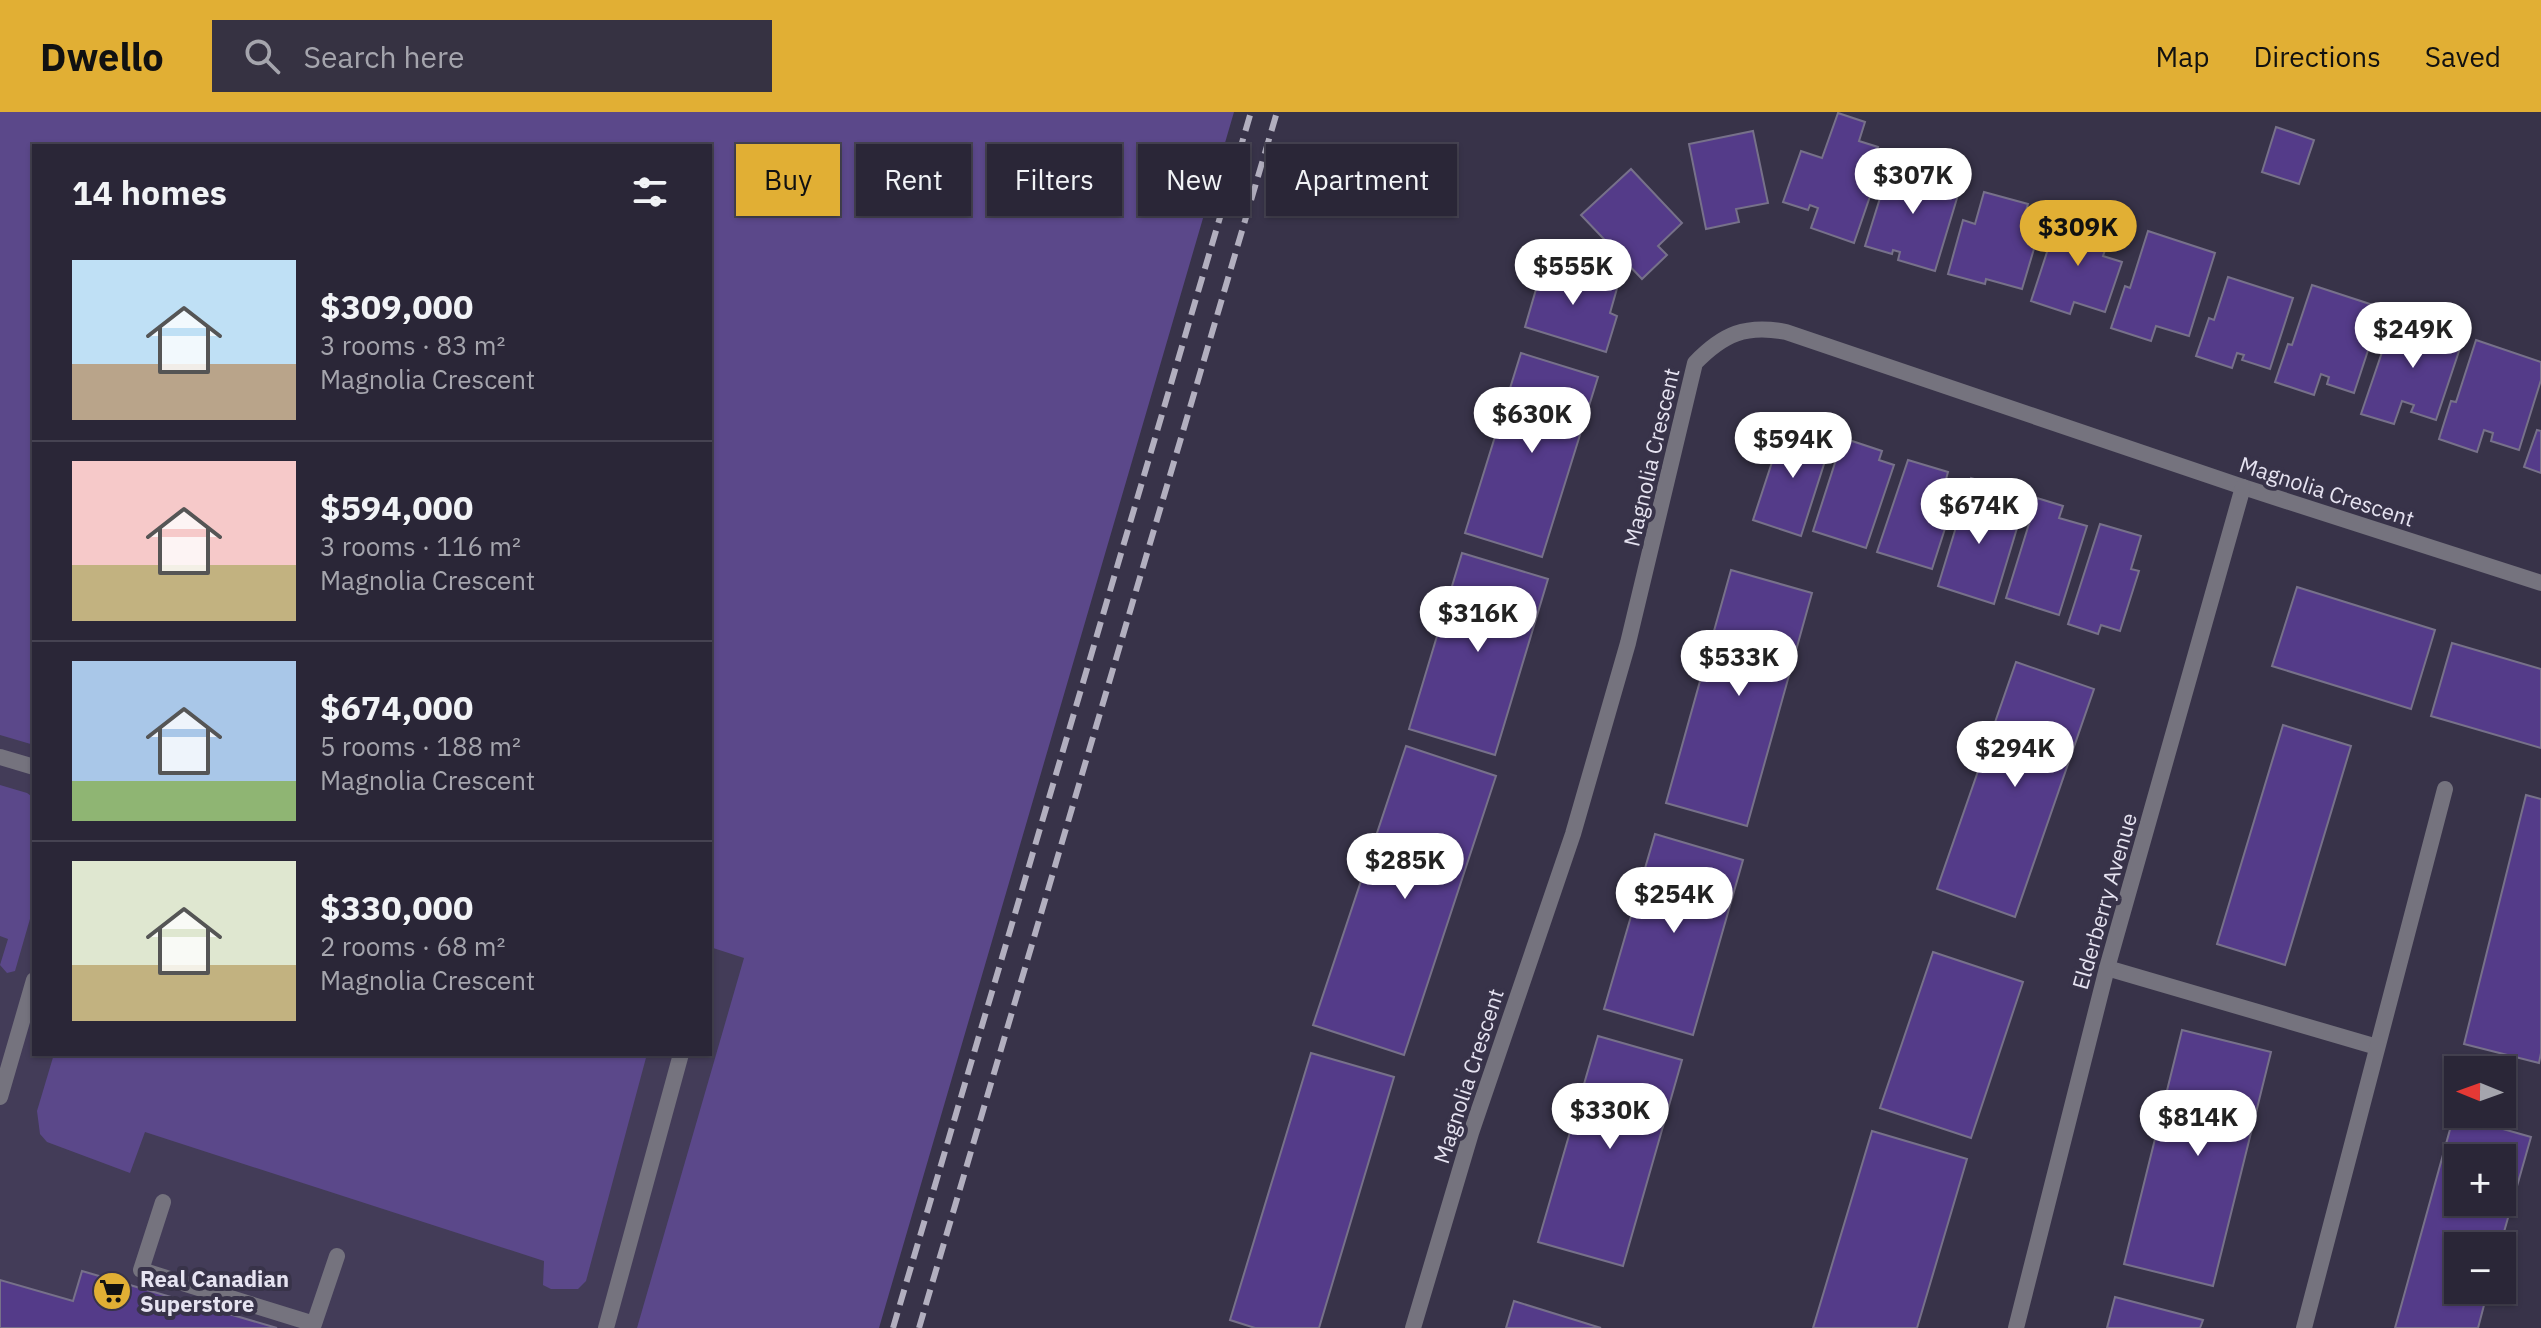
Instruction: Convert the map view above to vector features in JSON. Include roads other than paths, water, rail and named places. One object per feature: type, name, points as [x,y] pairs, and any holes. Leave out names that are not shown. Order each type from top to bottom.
[{"type":"street","name":"Magnolia Crescent","points":[[1413,1328],[1471,1133],[1573,834],[1628,643],[1695,363],[1715,342],[1763,327],[1786,332],[2243,487],[2541,583]]},
{"type":"street","name":"Elderberry Avenue","points":[[2016,1328],[2107,968],[2243,487]]},
{"type":"street","points":[[0,757],[32,766]]},
{"type":"street","points":[[2304,1328],[2445,789]]},
{"type":"street","points":[[2107,968],[2377,1047]]},
{"type":"street","points":[[0,1097],[32,987]]},
{"type":"street","points":[[606,1328],[680,1056]]},
{"type":"street","points":[[163,1202],[141,1270],[314,1324],[337,1256]]},
{"type":"railway","points":[[893,1328],[1251,112]]},
{"type":"railway","points":[[919,1328],[1277,112]]},
{"type":"place","name":"Real Canadian Superstore","points":[[112,1291]]}]
